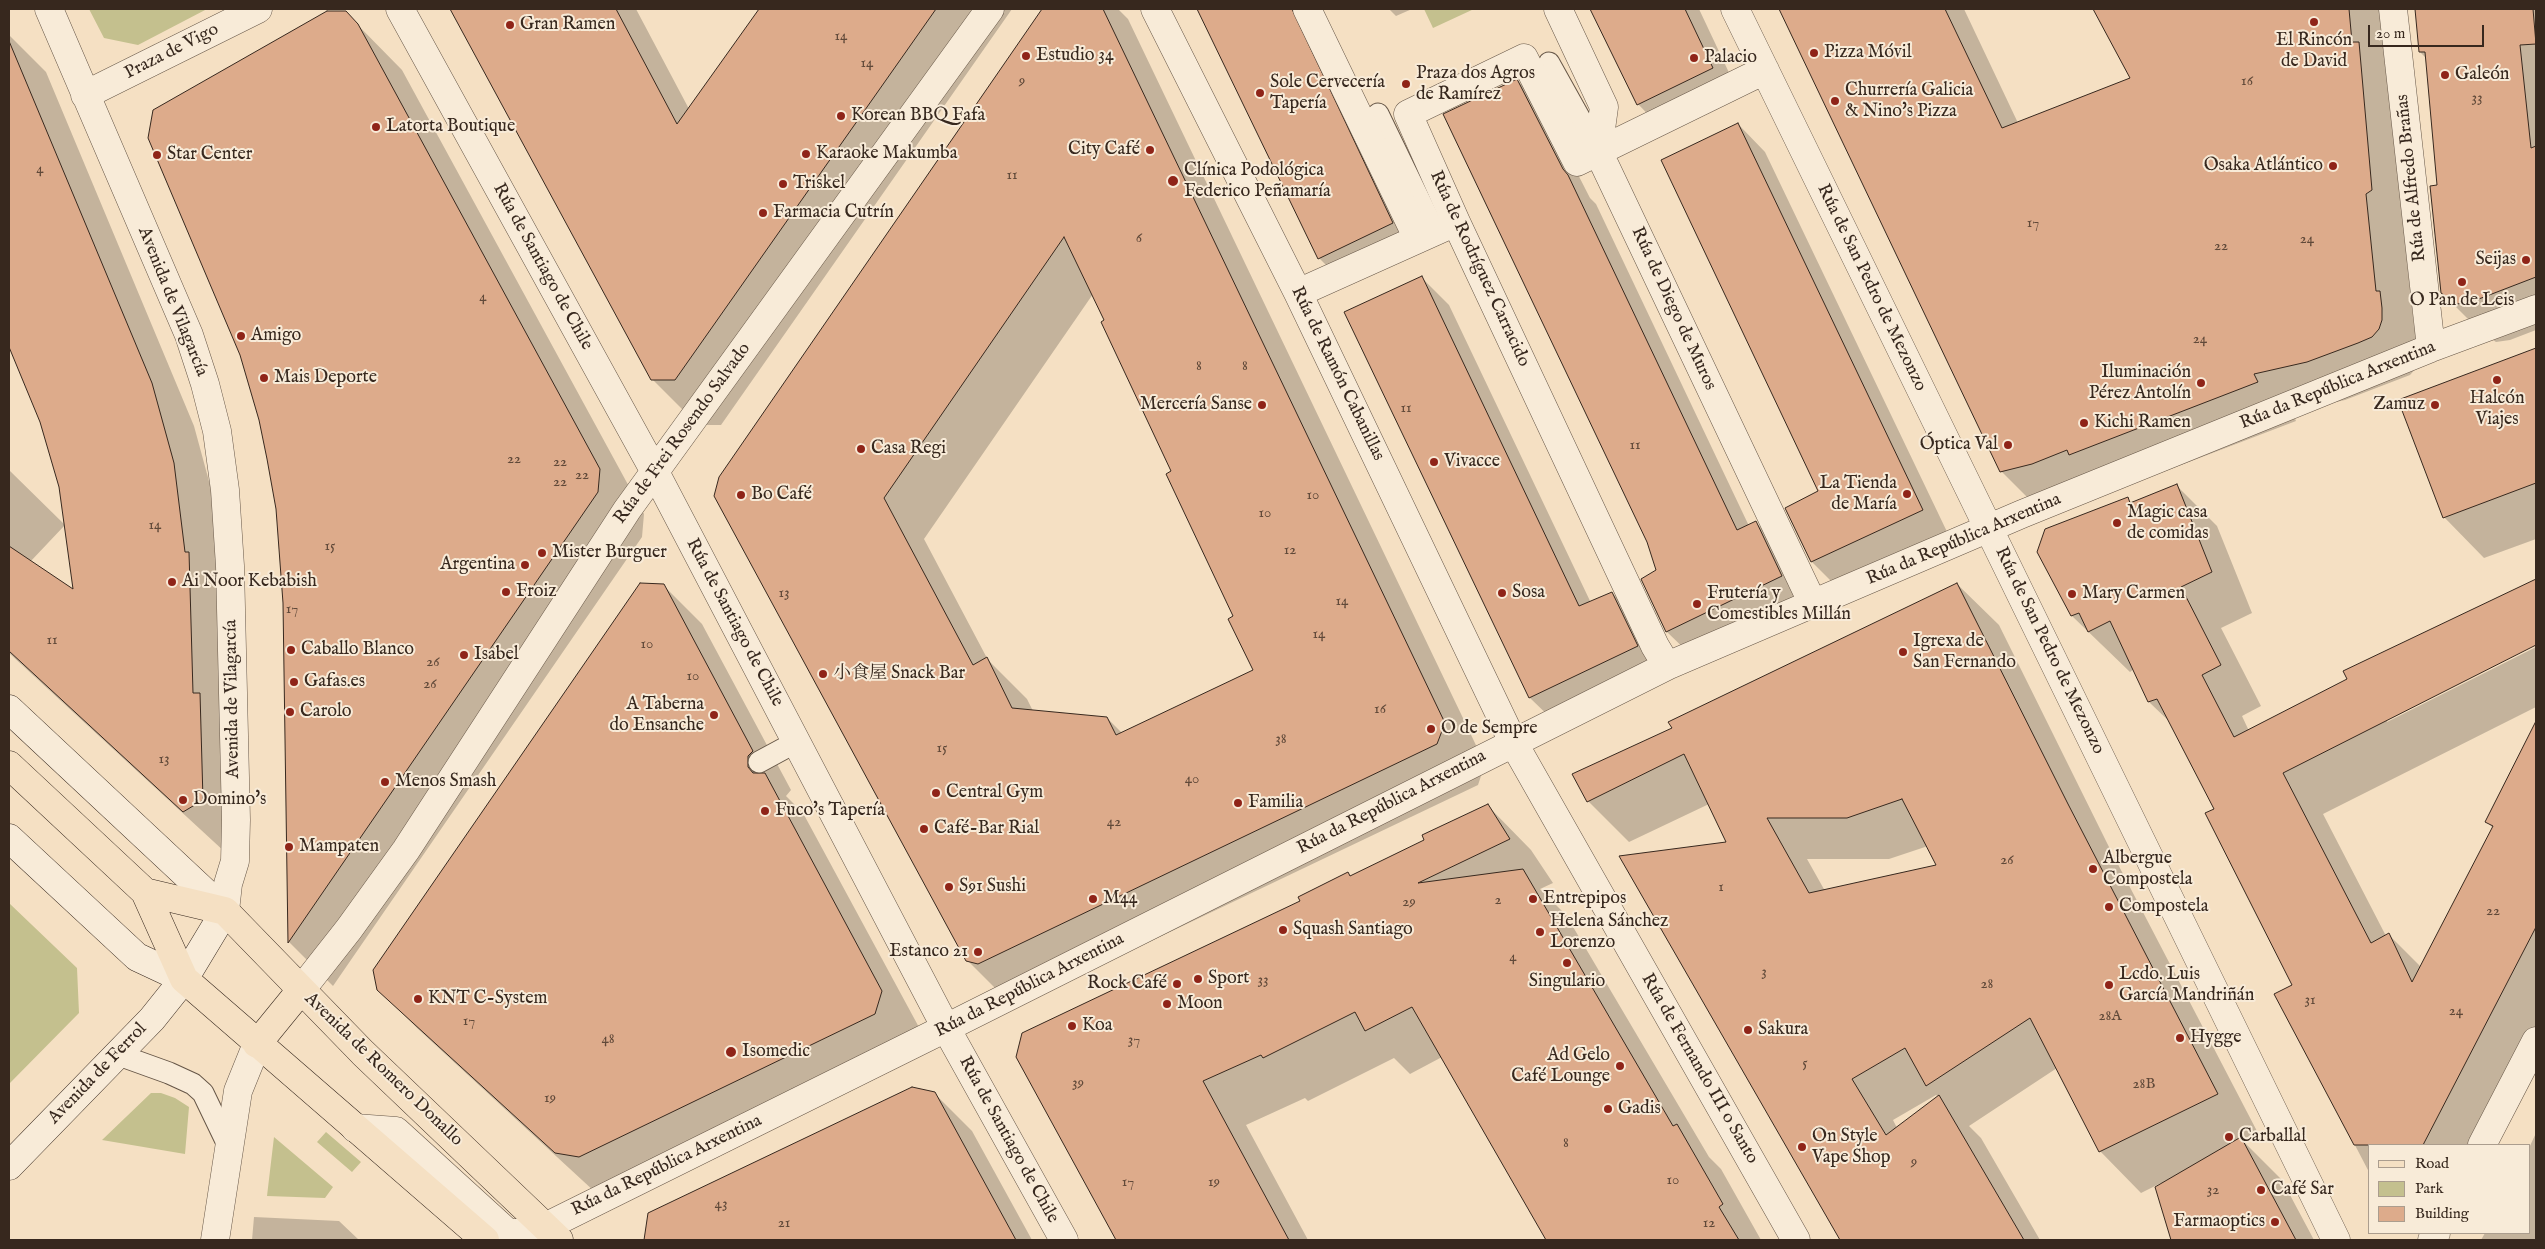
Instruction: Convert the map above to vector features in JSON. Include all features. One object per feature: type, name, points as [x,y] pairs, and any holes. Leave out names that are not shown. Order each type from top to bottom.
[{"type":"main road","points":[[9,765],[145,892],[184,979],[485,1240]]},
{"type":"main road","points":[[145,892],[225,911]]},
{"type":"main road","name":"Avenida de Romero Donallo","points":[[225,911],[301,990],[552,1234]]},
{"type":"main road","points":[[257,1044],[301,990]]},
{"type":"street","name":"Avenida de Vilagarcía","points":[[49,9],[189,335],[217,430],[225,490],[230,566],[236,810],[235,861],[228,884],[225,911]]},
{"type":"street","name":"Praza de Vigo","points":[[86,95],[258,9]]},
{"type":"street","name":"Rúa de Santiago de Chile","points":[[400,9],[654,472],[946,1028],[1064,1240]]},
{"type":"street","name":"Rúa de Frei Rosendo Salvado","points":[[301,990],[349,929],[406,850],[627,510],[990,9]]},
{"type":"street","name":"Rúa de Ramón Cabanillas","points":[[1156,9],[1298,293],[1513,742]]},
{"type":"street","points":[[1298,293],[1437,231],[1307,9]]},
{"type":"street","points":[[1558,9],[1604,107],[1598,151]]},
{"type":"street","name":"Rúa de San Pedro de Mezonzo","points":[[1735,9],[2336,1240]]},
{"type":"street","name":"Rúa de Alfredo Brañas","points":[[2393,9],[2431,348]]},
{"type":"street","name":"Rúa de Rodríguez Carracido","points":[[1598,151],[1576,162],[1524,58],[1408,114],[1437,231],[1666,666]]},
{"type":"street","points":[[1598,151],[1765,70]]},
{"type":"street","name":"Rúa de Diego de Muros","points":[[1598,151],[1813,604]]},
{"type":"street","name":"Rúa da República Arxentina","points":[[552,1234],[946,1028],[1666,666],[1989,529],[2431,348],[2536,309]]},
{"type":"street","name":"Avenida de Romero Donallo","points":[[9,709],[225,911]]},
{"type":"street","name":"Rúa de Fernando III o Santo","points":[[1513,742],[1796,1240]]},
{"type":"street","points":[[9,838],[137,957],[184,979]]},
{"type":"street","name":"Avenida de Ferrol","points":[[9,1166],[152,1019],[184,979],[225,911]]},
{"type":"street","points":[[2483,1144],[2536,1041]]},
{"type":"street","points":[[215,1240],[238,1091],[257,1044]]},
{"type":"street","name":"Avenida de Romero Donallo","points":[[355,1128],[396,1131],[508,1233],[533,1232],[552,1234]]},
{"type":"lane","points":[[1548,63],[1598,151]]},
{"type":"lane","points":[[1378,114],[1437,231]]},
{"type":"lane","points":[[759,762],[796,742]]},
{"type":"lane","points":[[119,1055],[169,1073],[193,1084],[204,1093],[229,1147]]},
{"type":"green space","points":[[89,9],[207,9],[138,45],[104,38]]},
{"type":"green space","points":[[1424,9],[1474,9],[1433,28]]},
{"type":"green space","points":[[9,903],[77,968],[79,1013],[9,1084]]},
{"type":"green space","points":[[151,1093],[161,1093],[175,1098],[189,1107],[185,1154],[102,1140]]},
{"type":"green space","points":[[326,1132],[361,1162],[352,1172],[317,1142]]},
{"type":"green space","points":[[274,1137],[333,1187],[325,1198],[267,1196]]},
{"type":"building","points":[[450,9],[616,9],[677,124],[759,9],[936,9],[675,380],[651,380]]},
{"type":"building","points":[[1042,9],[1103,9],[1445,723],[1437,744],[978,964],[966,961],[714,496],[719,477]],"holes":[[[1064,237],[1104,320],[1101,322],[1171,471],[1166,474],[1233,616],[1228,619],[1253,670],[1116,735],[1107,717],[1012,708],[987,657],[973,665],[884,498]]]},
{"type":"building","points":[[1197,9],[1292,9],[1393,223],[1318,259]]},
{"type":"building","points":[[1590,9],[1685,9],[1713,68],[1637,105]]},
{"type":"building","points":[[1779,9],[1945,9],[2002,128],[2130,78],[2093,9],[2349,9],[2352,42],[2359,42],[2372,190],[2366,194],[2376,291],[2380,291],[2382,308],[2382,320],[2379,329],[2372,337],[2307,362],[2254,374],[2258,382],[2069,455],[2067,450],[2032,464],[2000,472]]},
{"type":"building","points":[[2415,9],[2533,9],[2536,44],[2520,45],[2531,148],[2536,146],[2536,277],[2471,302],[2457,304],[2441,293],[2430,186],[2437,185],[2425,52],[2419,52]]},
{"type":"building","points":[[327,11],[346,11],[358,24],[600,469],[598,492],[288,943],[283,603],[276,509],[259,420],[240,355],[148,138],[153,110]]},
{"type":"building","points":[[9,41],[152,383],[174,463],[185,552],[189,552],[193,693],[200,693],[203,800],[183,812],[9,651],[9,546],[73,589],[59,487],[40,422],[9,347]]},
{"type":"building","points":[[1517,79],[1563,169],[1568,175],[1737,530],[1756,521],[1782,576],[1666,632],[1641,579],[1656,570],[1647,542],[1443,114]]},
{"type":"building","points":[[1738,123],[1923,510],[1811,562],[1785,508],[1818,491],[1661,160]]},
{"type":"building","points":[[1422,276],[1579,606],[1612,592],[1638,646],[1529,698],[1344,312]]},
{"type":"building","points":[[2536,348],[2536,483],[2443,518],[2398,400]]},
{"type":"building","points":[[2177,484],[2212,572],[2181,587],[2221,665],[2202,675],[2234,737],[2347,679],[2343,671],[2536,579],[2536,645],[2283,773],[2371,943],[2389,933],[2412,982],[2493,826],[2485,822],[2536,721],[2536,927],[2424,1144],[2354,1145],[2274,994],[2292,985],[2205,813],[2214,809],[2157,699],[2148,702],[2110,621],[2088,632],[2079,613],[2071,616],[2037,552],[2045,529],[2128,497],[2130,503]]},
{"type":"building","points":[[640,583],[664,584],[753,751],[748,756],[748,767],[753,773],[765,773],[882,991],[875,1014],[579,1157],[555,1153],[377,990],[373,970]]},
{"type":"building","points":[[1957,583],[2068,804],[2218,1094],[2099,1152],[2030,1018],[1926,1086],[1905,1048],[1852,1079],[1886,1135],[1939,1095],[2024,1240],[1840,1240],[1619,856],[1726,842],[1684,754],[1587,802],[1572,774],[1672,728],[1668,722]],"holes":[[[1902,799],[1936,865],[1809,893],[1767,818],[1847,818]]]},
{"type":"building","points":[[1488,804],[1510,839],[1418,883],[1523,869],[1673,1126],[1677,1124],[1723,1204],[1719,1207],[1739,1240],[1546,1240],[1412,1007],[1365,1031],[1355,1012],[1263,1058],[1261,1055],[1203,1081],[1289,1240],[1116,1240],[1016,1057],[1022,1033],[1300,901],[1298,897],[1348,872],[1350,876],[1424,840],[1422,835]]},
{"type":"building","points":[[912,1087],[935,1092],[1016,1240],[644,1240],[648,1213]]},
{"type":"building","points":[[2241,1137],[2296,1240],[2171,1240],[2155,1187]]},
{"type":"place","name":"El Rincón de David","points":[[2314,22]]},
{"type":"place","name":"Gran Ramen","points":[[510,25]]},
{"type":"place","name":"Pizza Móvil","points":[[1814,53]]},
{"type":"place","name":"Estudio 34","points":[[1026,56]]},
{"type":"place","name":"Palacio","points":[[1694,58]]},
{"type":"place","name":"Galeón","points":[[2445,75]]},
{"type":"place","name":"Praza dos Agros de Ramírez","points":[[1406,84]]},
{"type":"place","name":"Sole Cervecería Tapería","points":[[1260,93]]},
{"type":"place","name":"Churrería Galicia & Nino's Pizza","points":[[1835,101]]},
{"type":"place","name":"Korean BBQ Fafa","points":[[841,116]]},
{"type":"place","name":"Latorta Boutique","points":[[376,127]]},
{"type":"place","name":"City Café","points":[[1150,150]]},
{"type":"place","name":"Karaoke Makumba","points":[[806,154]]},
{"type":"place","name":"Star Center","points":[[157,155]]},
{"type":"place","name":"Osaka Atlántico","points":[[2333,166]]},
{"type":"place","name":"Clínica Podológica Federico Peñamaría","points":[[1173,181]]},
{"type":"place","name":"Triskel","points":[[783,184]]},
{"type":"place","name":"Farmacia Cutrín","points":[[763,213]]},
{"type":"place","name":"Seijas","points":[[2526,260]]},
{"type":"place","name":"O Pan de Leis","points":[[2462,282]]},
{"type":"place","name":"Amigo","points":[[241,336]]},
{"type":"place","name":"Mais Deporte","points":[[264,378]]},
{"type":"place","name":"Halcón Viajes","points":[[2497,380]]},
{"type":"place","name":"Iluminación Pérez Antolín","points":[[2201,383]]},
{"type":"place","name":"Mercería Sanse","points":[[1262,405]]},
{"type":"place","name":"Zamuz","points":[[2435,405]]},
{"type":"place","name":"Kichi Ramen","points":[[2084,423]]},
{"type":"place","name":"Óptica Val","points":[[2008,445]]},
{"type":"place","name":"Casa Regi","points":[[861,449]]},
{"type":"place","name":"Vivacce","points":[[1434,462]]},
{"type":"place","name":"La Tienda de María","points":[[1907,494]]},
{"type":"place","name":"Bo Café","points":[[741,495]]},
{"type":"place","name":"Magic casa de comidas","points":[[2117,523]]},
{"type":"place","name":"Mister Burguer","points":[[542,553]]},
{"type":"place","name":"Argentina","points":[[525,565]]},
{"type":"place","name":"Ai Noor Kebabish","points":[[172,582]]},
{"type":"place","name":"Froiz","points":[[506,592]]},
{"type":"place","name":"Sosa","points":[[1502,593]]},
{"type":"place","name":"Mary Carmen","points":[[2072,594]]},
{"type":"place","name":"Frutería y Comestibles Millán","points":[[1697,604]]},
{"type":"place","name":"Caballo Blanco","points":[[291,650]]},
{"type":"place","name":"Igrexa de San Fernando","points":[[1903,652]]},
{"type":"place","name":"Isabel","points":[[464,655]]},
{"type":"place","name":"小食屋 Snack Bar","points":[[823,674]]},
{"type":"place","name":"Gafas.es","points":[[294,682]]},
{"type":"place","name":"Carolo","points":[[290,712]]},
{"type":"place","name":"A Taberna do Ensanche","points":[[714,715]]},
{"type":"place","name":"O de Sempre","points":[[1431,729]]},
{"type":"place","name":"Menos Smash","points":[[385,782]]},
{"type":"place","name":"Central Gym","points":[[936,793]]},
{"type":"place","name":"Domino's","points":[[183,800]]},
{"type":"place","name":"Familia","points":[[1238,803]]},
{"type":"place","name":"Fuco's Tapería","points":[[765,811]]},
{"type":"place","name":"Café-Bar Rial","points":[[924,829]]},
{"type":"place","name":"Mampaten","points":[[289,847]]},
{"type":"place","name":"Albergue Compostela","points":[[2093,869]]},
{"type":"place","name":"S91 Sushi","points":[[949,887]]},
{"type":"place","name":"M44","points":[[1093,899]]},
{"type":"place","name":"Entrepipos","points":[[1533,899]]},
{"type":"place","name":"Compostela","points":[[2109,907]]},
{"type":"place","name":"Squash Santiago","points":[[1283,930]]},
{"type":"place","name":"Helena Sánchez Lorenzo","points":[[1540,932]]},
{"type":"place","name":"Estanco 21","points":[[978,952]]},
{"type":"place","name":"Singulario","points":[[1567,963]]},
{"type":"place","name":"Sport","points":[[1198,979]]},
{"type":"place","name":"Rock Café","points":[[1177,984]]},
{"type":"place","name":"Lcdo. Luis García Mandriñán","points":[[2109,985]]},
{"type":"place","name":"KNT C-System","points":[[418,999]]},
{"type":"place","name":"Moon","points":[[1167,1004]]},
{"type":"place","name":"Koa","points":[[1072,1026]]},
{"type":"place","name":"Sakura","points":[[1748,1030]]},
{"type":"place","name":"Hygge","points":[[2180,1038]]},
{"type":"place","name":"Isomedic","points":[[731,1052]]},
{"type":"place","name":"Ad Gelo Café Lounge","points":[[1620,1066]]},
{"type":"place","name":"Gadis","points":[[1608,1109]]},
{"type":"place","name":"Carballal","points":[[2229,1137]]},
{"type":"place","name":"On Style Vape Shop","points":[[1802,1147]]},
{"type":"place","name":"Café Sar","points":[[2261,1190]]},
{"type":"place","name":"Farmaoptics","points":[[2275,1222]]}]
